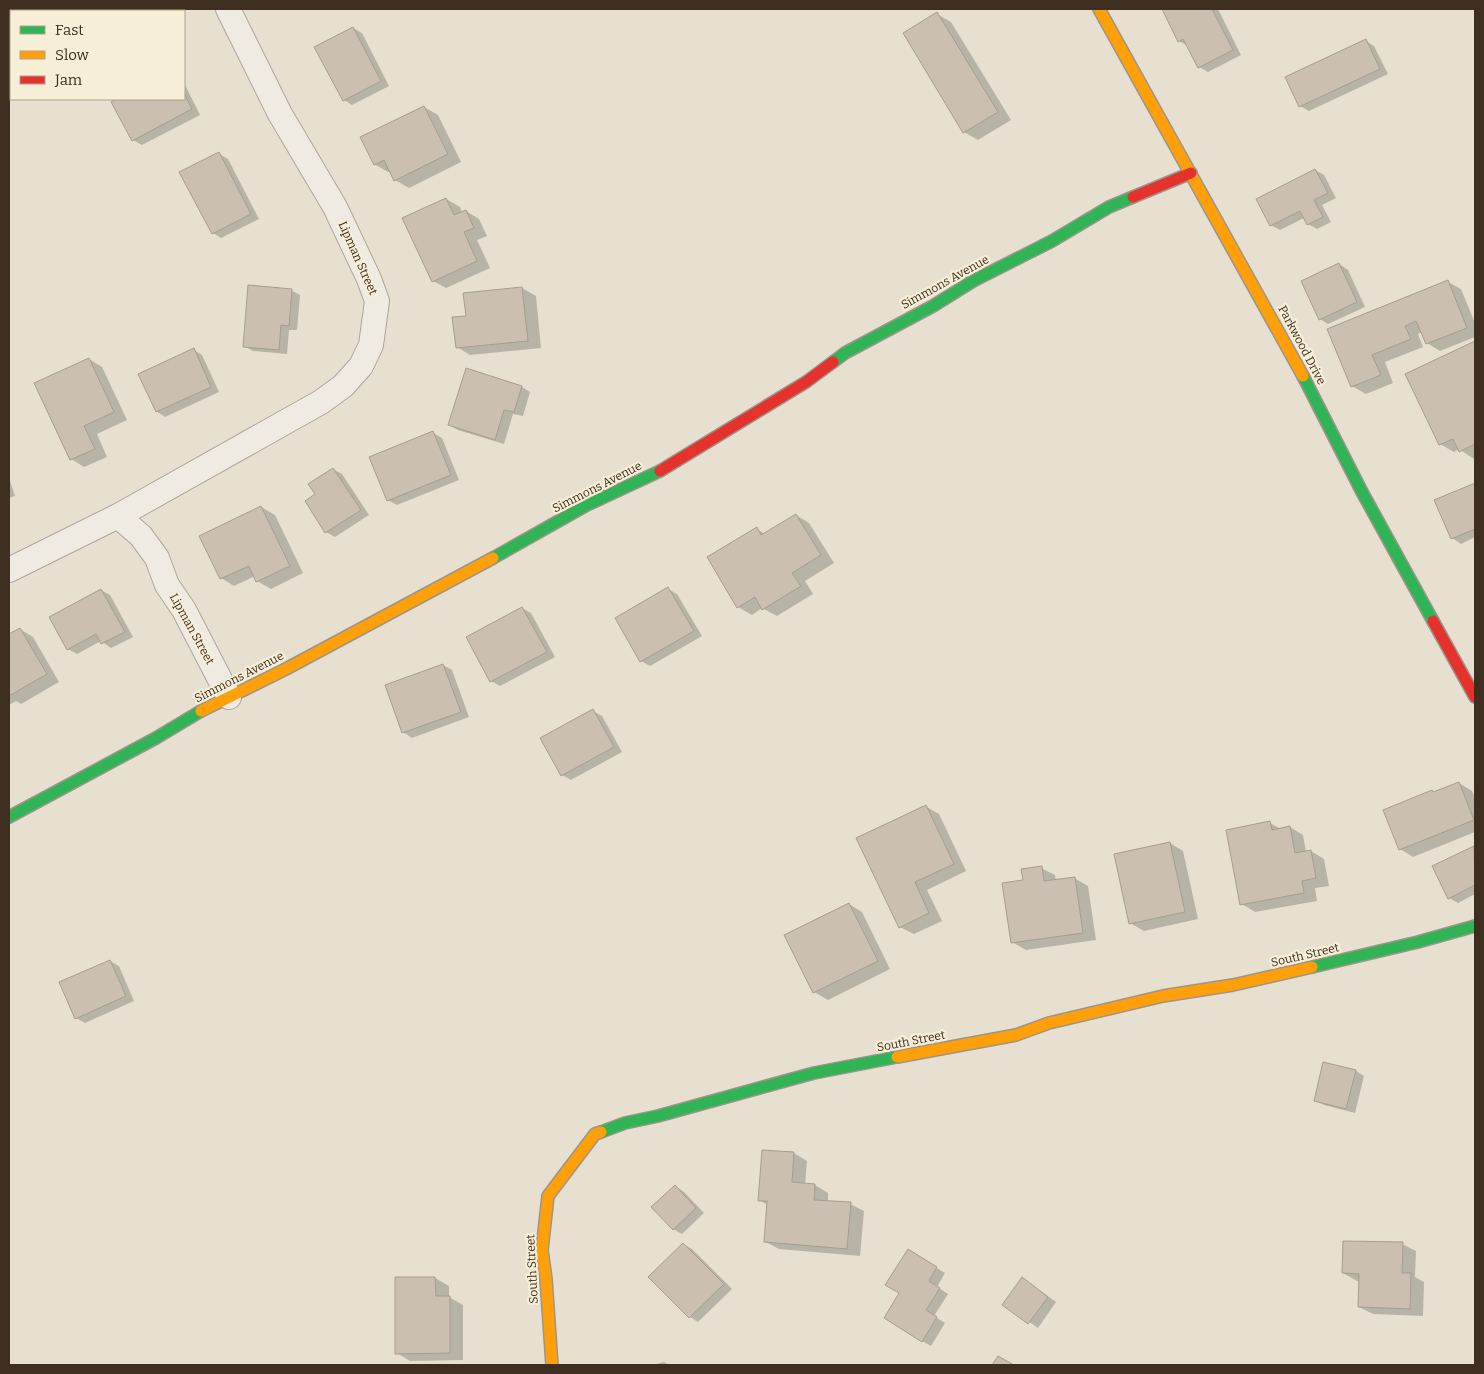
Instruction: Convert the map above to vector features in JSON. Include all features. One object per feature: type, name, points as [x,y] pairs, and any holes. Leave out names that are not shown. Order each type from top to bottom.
[{"type":"street","name":"Lipman Street","points":[[9,570],[118,516],[321,402],[343,386],[362,366],[372,345],[377,301],[369,279],[335,207],[280,114],[228,9]]},
{"type":"street","name":"Parkwood Drive","points":[[1099,9],[1290,351],[1362,492],[1475,697]]},
{"type":"street","name":"Simmons Avenue","points":[[9,817],[156,738],[199,712],[284,670],[453,581],[587,505],[672,465],[806,382],[845,353],[933,306],[973,281],[1052,241],[1109,208],[1191,173]]},
{"type":"street","name":"Lipman Street","points":[[118,516],[140,536],[157,558],[167,585],[184,610],[229,697]]},
{"type":"street","name":"South Street","points":[[552,1365],[542,1250],[548,1196],[595,1134],[625,1123],[658,1116],[814,1073],[1016,1035],[1049,1022],[1163,996],[1201,989],[1234,986],[1418,942],[1475,926]]},
{"type":"building","points":[[75,9],[135,9],[132,10],[72,10]]},
{"type":"building","points":[[1162,9],[1212,9],[1233,50],[1198,68],[1183,39],[1178,42]]},
{"type":"building","points":[[937,12],[998,112],[963,133],[903,33]]},
{"type":"building","points":[[353,27],[381,81],[343,101],[314,47]]},
{"type":"building","points":[[1366,39],[1380,69],[1299,107],[1285,77]]},
{"type":"building","points":[[185,95],[192,109],[132,141],[111,102],[115,100],[185,100]]},
{"type":"building","points":[[424,106],[448,154],[394,181],[384,160],[374,165],[360,137]]},
{"type":"building","points":[[219,152],[251,214],[212,234],[179,172]]},
{"type":"building","points":[[1315,169],[1328,193],[1314,200],[1323,217],[1307,225],[1300,211],[1270,226],[1256,199]]},
{"type":"building","points":[[446,198],[454,215],[466,210],[474,228],[464,232],[477,261],[432,282],[402,218]]},
{"type":"building","points":[[1339,263],[1357,302],[1319,320],[1301,281]]},
{"type":"building","points":[[1448,280],[1467,328],[1426,344],[1416,321],[1405,326],[1411,339],[1372,355],[1381,375],[1351,387],[1327,329]]},
{"type":"building","points":[[248,285],[292,289],[289,326],[281,325],[279,350],[243,347]]},
{"type":"building","points":[[522,287],[528,341],[456,348],[452,317],[466,316],[463,293]]},
{"type":"building","points":[[1475,341],[1475,444],[1459,452],[1453,439],[1439,445],[1405,374]]},
{"type":"building","points":[[194,348],[211,387],[156,412],[138,374]]},
{"type":"building","points":[[89,358],[114,412],[84,426],[95,449],[70,460],[34,383]]},
{"type":"building","points":[[466,368],[522,386],[514,412],[504,410],[495,440],[448,425]]},
{"type":"building","points":[[433,431],[451,475],[387,501],[369,457]]},
{"type":"building","points":[[333,468],[361,510],[325,533],[305,501],[315,494],[308,484]]},
{"type":"building","points":[[1475,483],[1475,529],[1451,539],[1434,500]]},
{"type":"building","points":[[261,506],[290,566],[256,582],[249,566],[220,579],[199,536]]},
{"type":"building","points":[[796,514],[821,555],[792,573],[801,586],[762,610],[755,597],[737,608],[707,557],[757,527],[761,535]]},
{"type":"building","points":[[668,587],[694,631],[640,662],[615,618]]},
{"type":"building","points":[[101,589],[125,632],[101,644],[96,634],[67,650],[49,617]]},
{"type":"building","points":[[522,607],[547,652],[490,682],[466,637]]},
{"type":"building","points":[[20,628],[47,674],[9,696],[9,634]]},
{"type":"building","points":[[443,664],[461,712],[402,733],[385,685]]},
{"type":"building","points":[[593,709],[614,747],[561,776],[540,738]]},
{"type":"building","points":[[1459,782],[1474,820],[1399,850],[1383,810],[1432,790],[1433,792]]},
{"type":"building","points":[[926,805],[954,864],[915,882],[929,913],[899,928],[856,838]]},
{"type":"building","points":[[1270,821],[1272,830],[1290,826],[1295,853],[1311,850],[1316,878],[1302,881],[1304,893],[1240,905],[1226,830]]},
{"type":"building","points":[[1170,842],[1185,912],[1129,924],[1114,854]]},
{"type":"building","points":[[1474,846],[1475,885],[1448,899],[1432,866]]},
{"type":"building","points":[[1042,866],[1044,881],[1075,877],[1083,933],[1011,943],[1002,883],[1023,880],[1021,869]]},
{"type":"building","points":[[849,903],[878,961],[813,993],[784,935]]},
{"type":"building","points":[[110,960],[126,996],[75,1019],[59,982]]},
{"type":"building","points":[[1323,1062],[1356,1070],[1346,1109],[1314,1101]]},
{"type":"building","points":[[762,1150],[794,1152],[792,1182],[815,1184],[814,1200],[851,1202],[847,1249],[764,1242],[767,1201],[758,1201]]},
{"type":"building","points":[[675,1185],[696,1208],[673,1230],[651,1207]]},
{"type":"building","points":[[1343,1241],[1403,1242],[1402,1273],[1411,1273],[1410,1309],[1358,1307],[1359,1274],[1342,1273]]},
{"type":"building","points":[[683,1243],[724,1284],[689,1318],[648,1277]]},
{"type":"building","points":[[908,1249],[937,1267],[929,1281],[940,1288],[926,1310],[937,1317],[922,1342],[884,1318],[899,1293],[885,1285]]},
{"type":"building","points":[[395,1277],[435,1277],[436,1296],[450,1296],[450,1353],[395,1354]]},
{"type":"building","points":[[1022,1277],[1048,1297],[1028,1324],[1002,1305]]},
{"type":"building","points":[[998,1356],[1014,1365],[992,1365]]},
{"type":"traffic: fast","points":[[833,362],[845,353],[933,306],[973,281],[1052,241],[1109,207],[1133,197]]},
{"type":"traffic: fast","points":[[1303,376],[1362,492],[1433,621]]},
{"type":"traffic: fast","points":[[493,558],[587,505],[660,471]]},
{"type":"traffic: fast","points":[[9,817],[156,738],[201,711]]},
{"type":"traffic: fast","points":[[1312,967],[1418,942],[1475,926]]},
{"type":"traffic: fast","points":[[601,1132],[625,1123],[658,1116],[814,1073],[897,1057]]},
{"type":"traffic: slow","points":[[1099,9],[1303,376]]},
{"type":"traffic: slow","points":[[201,711],[284,670],[493,558]]},
{"type":"traffic: slow","points":[[897,1057],[1016,1035],[1049,1023],[1163,996],[1233,985],[1312,967]]},
{"type":"traffic: slow","points":[[552,1365],[542,1250],[548,1196],[595,1134],[601,1132]]},
{"type":"traffic: jam","points":[[1133,197],[1191,173]]},
{"type":"traffic: jam","points":[[660,471],[806,382],[833,362]]},
{"type":"traffic: jam","points":[[1433,621],[1475,697]]}]
